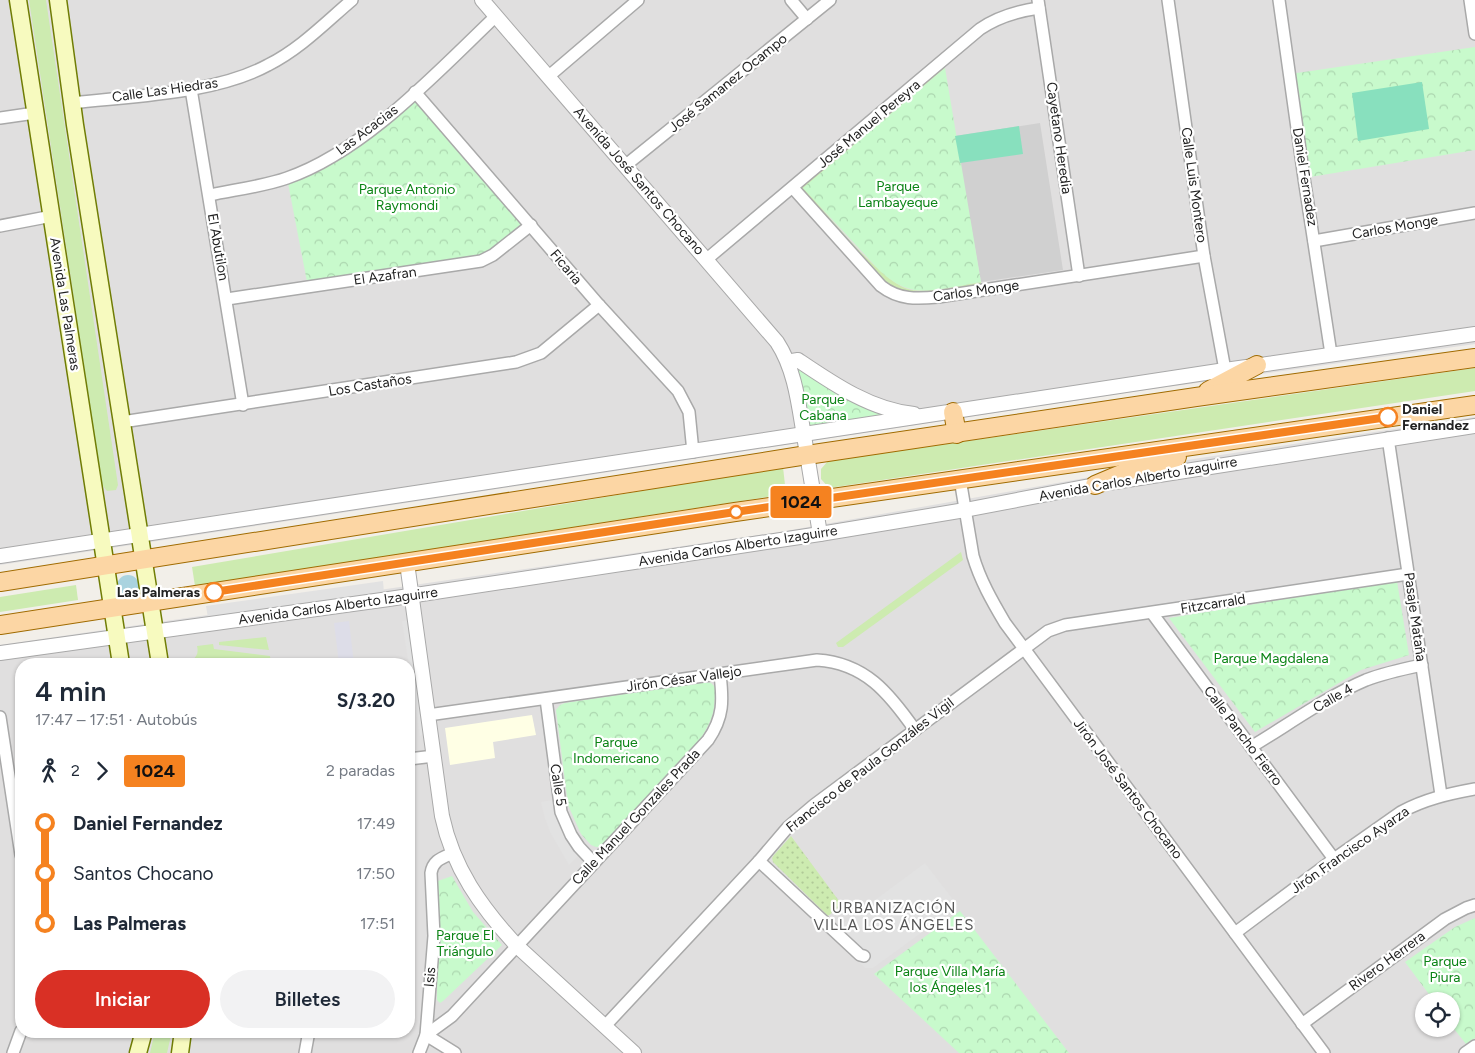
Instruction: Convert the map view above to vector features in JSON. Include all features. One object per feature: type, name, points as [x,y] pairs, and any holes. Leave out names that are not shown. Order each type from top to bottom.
[{"type":"main road","name":"Avenida Las Palmeras","points":[[18,0],[119,658]]},
{"type":"main road","points":[[58,0],[72,103],[159,658]]},
{"type":"main road","points":[[0,582],[807,455],[1475,358]]},
{"type":"main road","points":[[1196,397],[1256,365]]},
{"type":"main road","name":"Avenida Carlos Alberto Izaguirre","points":[[0,625],[815,500],[1475,404]]},
{"type":"main road","points":[[953,412],[957,434]]},
{"type":"main road","points":[[1095,485],[1133,470],[1183,455],[1201,444]]},
{"type":"main road","points":[[138,1053],[142,1038]]},
{"type":"main road","points":[[180,1053],[183,1038]]},
{"type":"street","name":"Calle Las Hiedras","points":[[72,103],[191,89],[242,77],[270,65],[300,45],[352,0]]},
{"type":"street","name":"Avenida José Santos Chocano","points":[[482,0],[777,342],[790,367],[820,534]]},
{"type":"street","points":[[549,76],[638,0]]},
{"type":"street","points":[[791,0],[807,19]]},
{"type":"street","name":"José Samanez Ocampo","points":[[626,165],[830,0]]},
{"type":"street","name":"Calle Luis Montero","points":[[1168,0],[1204,256],[1225,370]]},
{"type":"street","name":"Daniel Fernadez","points":[[1279,0],[1331,354]]},
{"type":"street","points":[[1470,0],[1475,34]]},
{"type":"street","name":"José Manuel Pereyra","points":[[707,259],[980,28],[1012,13],[1039,4]]},
{"type":"street","name":"Cayetano Heredia","points":[[1039,4],[1079,276]]},
{"type":"street","name":"Las Acacias","points":[[210,196],[287,178],[317,164],[358,140],[415,92],[496,16]]},
{"type":"street","name":"El Abutilon","points":[[191,89],[243,405]]},
{"type":"street","name":"Ficaria","points":[[415,92],[599,305],[682,396],[689,412],[694,452]]},
{"type":"street","points":[[0,118],[35,113]]},
{"type":"street","name":"Carlos Monge","points":[[793,188],[881,286],[897,296],[920,299],[938,297],[1204,256]]},
{"type":"street","name":"Carlos Monge","points":[[1314,241],[1475,214]]},
{"type":"street","points":[[0,226],[52,216]]},
{"type":"street","name":"El Azafran","points":[[227,300],[481,262],[493,255],[531,225]]},
{"type":"street","name":"Los Castaños","points":[[122,422],[516,362],[541,352],[599,305]]},
{"type":"street","points":[[0,556],[694,452],[1256,365],[1475,334]]},
{"type":"street","points":[[790,367],[792,361],[798,360],[835,384],[871,402],[900,411],[932,415]]},
{"type":"street","name":"Avenida Carlos Alberto Izaguirre","points":[[0,653],[412,596],[820,534],[965,510],[1095,485],[1475,426]]},
{"type":"street","name":"Pasaje Mataña","points":[[1388,438],[1441,795]]},
{"type":"street","name":"Jirón José Santos Chocano","points":[[960,479],[976,568],[1005,623],[1324,1053]]},
{"type":"street","points":[[407,563],[443,822],[453,853],[479,901],[517,946],[634,1053]]},
{"type":"street","name":"Fitzcarrald","points":[[1024,648],[1048,631],[1059,626],[1408,574]]},
{"type":"street","name":"Calle Pancho Fierro","points":[[1152,613],[1334,859]]},
{"type":"street","name":"Francisco de Paula Gonzáles Vigil","points":[[605,1026],[759,861],[788,827],[814,805],[1024,648]]},
{"type":"street","name":"Jirón César Vallejo","points":[[428,716],[817,660],[842,664],[882,688],[893,699],[915,730]]},
{"type":"street","name":"Calle 4","points":[[1251,747],[1365,680],[1422,664]]},
{"type":"street","name":"Calle Manuel Gonzales Prada","points":[[426,1035],[452,1016],[708,740],[714,731],[722,706],[720,674]]},
{"type":"street","name":"Calle 5","points":[[546,698],[561,812],[571,834],[594,862]]},
{"type":"street","points":[[0,717],[4,774],[15,826]]},
{"type":"street","points":[[415,758],[434,756]]},
{"type":"street","name":"Jirón Francisco Ayarza","points":[[1235,933],[1401,812],[1441,795],[1475,789]]},
{"type":"street","name":"Isis","points":[[420,1053],[426,1035],[434,936],[430,873],[432,866],[437,860],[453,853]]},
{"type":"street","points":[[759,861],[860,955],[864,956]]},
{"type":"street","name":"Rivero Herrera","points":[[1302,1024],[1445,919],[1475,905]]},
{"type":"street","points":[[426,1035],[455,1053]]},
{"type":"street","points":[[13,1053],[18,1038]]},
{"type":"street","points":[[305,1053],[308,1038]]},
{"type":"street","points":[[1465,1053],[1475,1046]]},
{"type":"shaded area","points":[[0,0],[1475,0],[1475,344],[1139,391],[0,565]]},
{"type":"shaded area","points":[[1040,123],[1063,270],[981,282],[955,136]]},
{"type":"shaded area","points":[[1475,417],[1475,1053],[0,1053],[0,645],[780,532],[1187,460]]},
{"type":"shaded area","points":[[383,581],[384,593],[208,618],[206,606]]},
{"type":"shaded area","points":[[412,620],[427,732],[420,736],[415,704],[415,658],[408,658],[402,621]]},
{"type":"shaded area","points":[[349,621],[353,658],[338,658],[334,623]]},
{"type":"shaded area","points":[[532,715],[536,735],[493,742],[495,758],[450,765],[445,728]]},
{"type":"shaded area","points":[[553,800],[561,828],[578,856],[569,865],[550,832],[541,802]]},
{"type":"shaded area","points":[[925,863],[958,906],[873,968],[865,968],[829,934]]},
{"type":"green space","points":[[29,0],[46,0],[118,485],[116,490],[107,491],[102,485]]},
{"type":"green space","points":[[1475,47],[1475,150],[1304,178],[1290,74]]},
{"type":"green space","points":[[940,64],[945,68],[804,188],[868,260],[896,283],[908,289],[924,290],[981,282],[982,291],[897,296],[793,188]]},
{"type":"green space","name":"Parque Lambayeque","points":[[945,68],[981,282],[933,290],[915,290],[903,287],[880,271],[803,188]]},
{"type":"green space","points":[[1422,82],[1429,129],[1358,141],[1352,93]]},
{"type":"green space","name":"Parque Antonio Raymondi","points":[[415,92],[531,225],[493,255],[308,287],[287,178],[317,164]]},
{"type":"green space","points":[[1019,126],[1023,154],[960,163],[955,136]]},
{"type":"green space","name":"Parque Cabana","points":[[798,368],[895,417],[812,426],[807,422]]},
{"type":"green space","points":[[1475,368],[1475,391],[829,488],[821,479],[821,469],[828,461]]},
{"type":"green space","points":[[783,467],[786,494],[195,586],[192,567]]},
{"type":"green space","points":[[961,552],[963,560],[843,647],[838,647],[836,643]]},
{"type":"green space","name":"Parque Magdalena","points":[[1397,581],[1409,655],[1361,670],[1255,732],[1169,618]]},
{"type":"green space","points":[[76,585],[78,600],[0,612],[0,597]]},
{"type":"green space","points":[[266,637],[269,650],[219,645],[219,642]]},
{"type":"green space","points":[[213,644],[214,649],[270,656],[270,658],[194,658],[198,651],[197,646]]},
{"type":"green space","name":"Parque Indomericano","points":[[705,682],[711,683],[715,687],[714,703],[710,721],[699,741],[601,847],[591,845],[581,834],[568,805],[556,710],[565,703]]},
{"type":"green space","points":[[791,836],[842,905],[828,916],[773,862],[772,858],[774,855]]},
{"type":"green space","name":"Parque El Triángulo","points":[[452,876],[473,912],[502,945],[440,1003],[437,1000],[438,881]]},
{"type":"green space","name":"Parque Villa María los Ángeles 1","points":[[960,911],[1069,1053],[959,1053],[874,974]]},
{"type":"green space","name":"Parque Piura","points":[[1475,918],[1475,1038],[1466,1044],[1460,1036],[1460,992],[1427,992],[1405,962],[1455,927]]},
{"type":"green space","points":[[153,1038],[170,1038],[167,1053],[150,1053]]},
{"type":"water","points":[[124,575],[132,575],[139,582],[139,590],[132,597],[124,597],[117,590],[117,582]]},
{"type":"bus line","name":"1024","points":[[214,592],[735,512],[1388,417]]},
{"type":"place","name":"Daniel Fernandez","points":[[1388,417]]},
{"type":"place","name":"Las Palmeras","points":[[214,592]]},
{"type":"district","name":"URBANIZACIÓN VILLA LOS ÁNGELES","points":[[894,916]]}]
